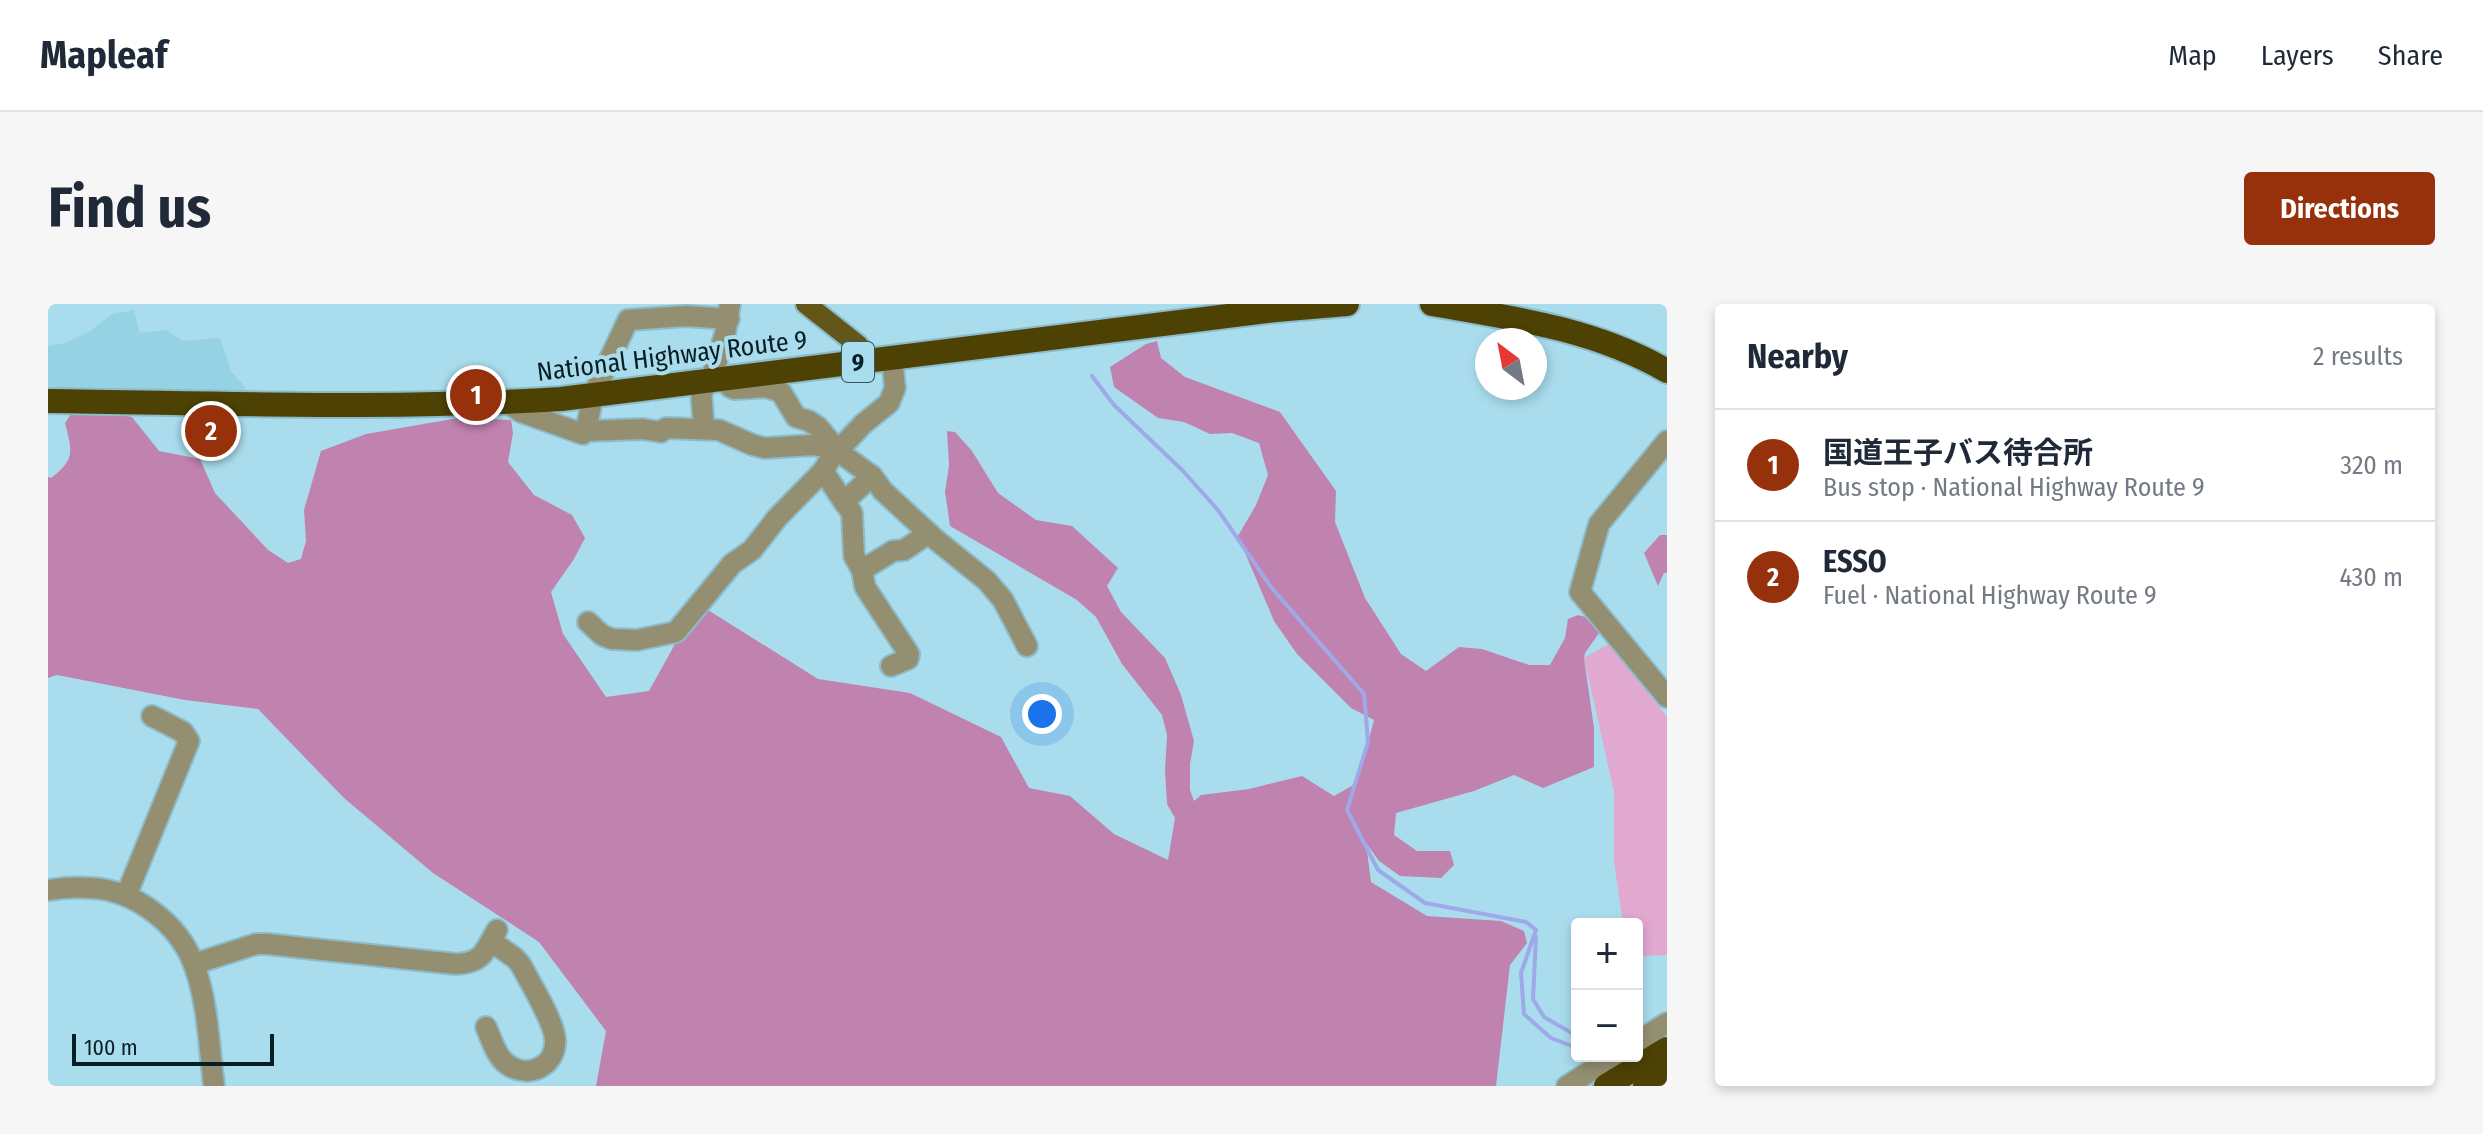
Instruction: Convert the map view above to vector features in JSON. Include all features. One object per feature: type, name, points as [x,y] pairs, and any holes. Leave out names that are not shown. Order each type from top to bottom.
[{"type":"highway","name":"National Highway Route 9","points":[[48,401],[368,406],[508,403],[1347,304]]},
{"type":"highway","points":[[1432,304],[1531,320],[1587,336],[1667,371]]},
{"type":"highway","points":[[1606,1086],[1667,1049]]},
{"type":"highway","points":[[1645,1086],[1667,1072]]},
{"type":"main road","points":[[806,304],[881,359]]},
{"type":"street","points":[[588,436],[593,395],[628,320],[730,311],[718,379],[701,392],[704,428]]},
{"type":"street","points":[[588,622],[602,635],[612,639],[637,640],[676,632],[726,571],[752,550],[831,458],[863,424],[889,403],[895,388],[881,359]]},
{"type":"street","points":[[718,379],[735,389],[766,387],[781,392],[796,417],[818,427],[839,452]]},
{"type":"street","points":[[508,403],[521,412],[588,436],[643,429],[661,432],[666,428],[704,428],[719,430],[765,448],[829,447],[872,476],[883,491],[987,581],[1003,600],[1027,646]]},
{"type":"street","points":[[1667,441],[1599,524],[1580,592],[1667,697]]},
{"type":"street","points":[[823,471],[852,513],[854,556],[862,570],[865,587],[909,654],[908,659],[891,666]]},
{"type":"street","points":[[844,502],[872,476]]},
{"type":"street","points":[[862,570],[893,551],[904,550],[929,533]]},
{"type":"street","points":[[126,896],[189,741],[183,732],[152,716]]},
{"type":"street","points":[[48,890],[94,888],[126,896],[157,913],[180,939],[194,964],[201,993],[214,1086]]},
{"type":"street","points":[[194,964],[256,944],[471,964],[485,952],[494,936],[521,965],[552,1026],[554,1053],[537,1070],[524,1071],[509,1066],[500,1058],[486,1027]]},
{"type":"street","points":[[1643,1038],[1667,1023]]},
{"type":"street","points":[[1567,1086],[1605,1062]]},
{"type":"shaded area","points":[[134,310],[140,333],[166,330],[183,341],[220,338],[231,371],[245,387],[245,397],[48,393],[48,346],[66,343],[90,331],[112,314]]},
{"type":"shaded area","points":[[1157,341],[1161,358],[1185,377],[1280,412],[1336,491],[1335,522],[1365,598],[1401,654],[1426,671],[1459,647],[1482,649],[1529,665],[1550,665],[1565,638],[1568,619],[1578,615],[1593,619],[1599,633],[1584,658],[1594,728],[1594,767],[1543,788],[1514,775],[1474,791],[1396,813],[1394,835],[1417,851],[1450,851],[1454,865],[1441,878],[1400,876],[1379,861],[1366,843],[1371,882],[1427,916],[1501,921],[1524,931],[1527,943],[1510,965],[1496,1086],[596,1086],[606,1031],[539,942],[433,873],[344,798],[258,709],[185,700],[57,675],[48,678],[48,477],[51,478],[68,460],[70,448],[65,423],[71,414],[102,412],[132,417],[159,451],[200,459],[215,493],[268,550],[288,563],[301,559],[306,541],[304,510],[321,451],[366,434],[458,418],[511,420],[513,433],[508,462],[534,495],[572,515],[585,538],[551,592],[563,634],[606,697],[649,691],[685,626],[708,610],[818,679],[910,693],[1001,737],[1029,788],[1070,796],[1114,834],[1168,860],[1175,818],[1167,804],[1167,735],[1162,715],[1122,664],[1096,617],[1077,600],[950,526],[945,492],[949,465],[947,431],[955,432],[972,451],[998,493],[1036,520],[1072,526],[1118,568],[1107,586],[1121,612],[1165,658],[1181,695],[1194,741],[1190,790],[1194,801],[1201,795],[1249,789],[1302,776],[1334,796],[1357,783],[1374,720],[1351,708],[1297,654],[1274,621],[1238,536],[1256,505],[1268,475],[1259,443],[1232,433],[1210,434],[1184,422],[1158,418],[1114,387],[1110,367],[1146,344]]},
{"type":"shaded area","points":[[1660,535],[1667,535],[1667,573],[1664,573],[1658,586],[1644,553]]},
{"type":"shaded area","points":[[1609,644],[1667,717],[1667,955],[1643,956],[1643,918],[1622,918],[1614,861],[1614,792],[1584,658]]},
{"type":"waterway","points":[[1092,376],[1114,405],[1183,471],[1218,510],[1271,587],[1364,694],[1368,742],[1347,810],[1378,870],[1425,903],[1526,922],[1536,930]]},
{"type":"waterway","points":[[1536,930],[1521,973],[1524,1014],[1551,1038],[1571,1046]]},
{"type":"waterway","points":[[1536,937],[1533,999],[1544,1017],[1571,1033]]},
{"type":"place","name":"国道王子バス待合所","points":[[476,395]]},
{"type":"place","name":"ESSO","points":[[211,431]]}]
